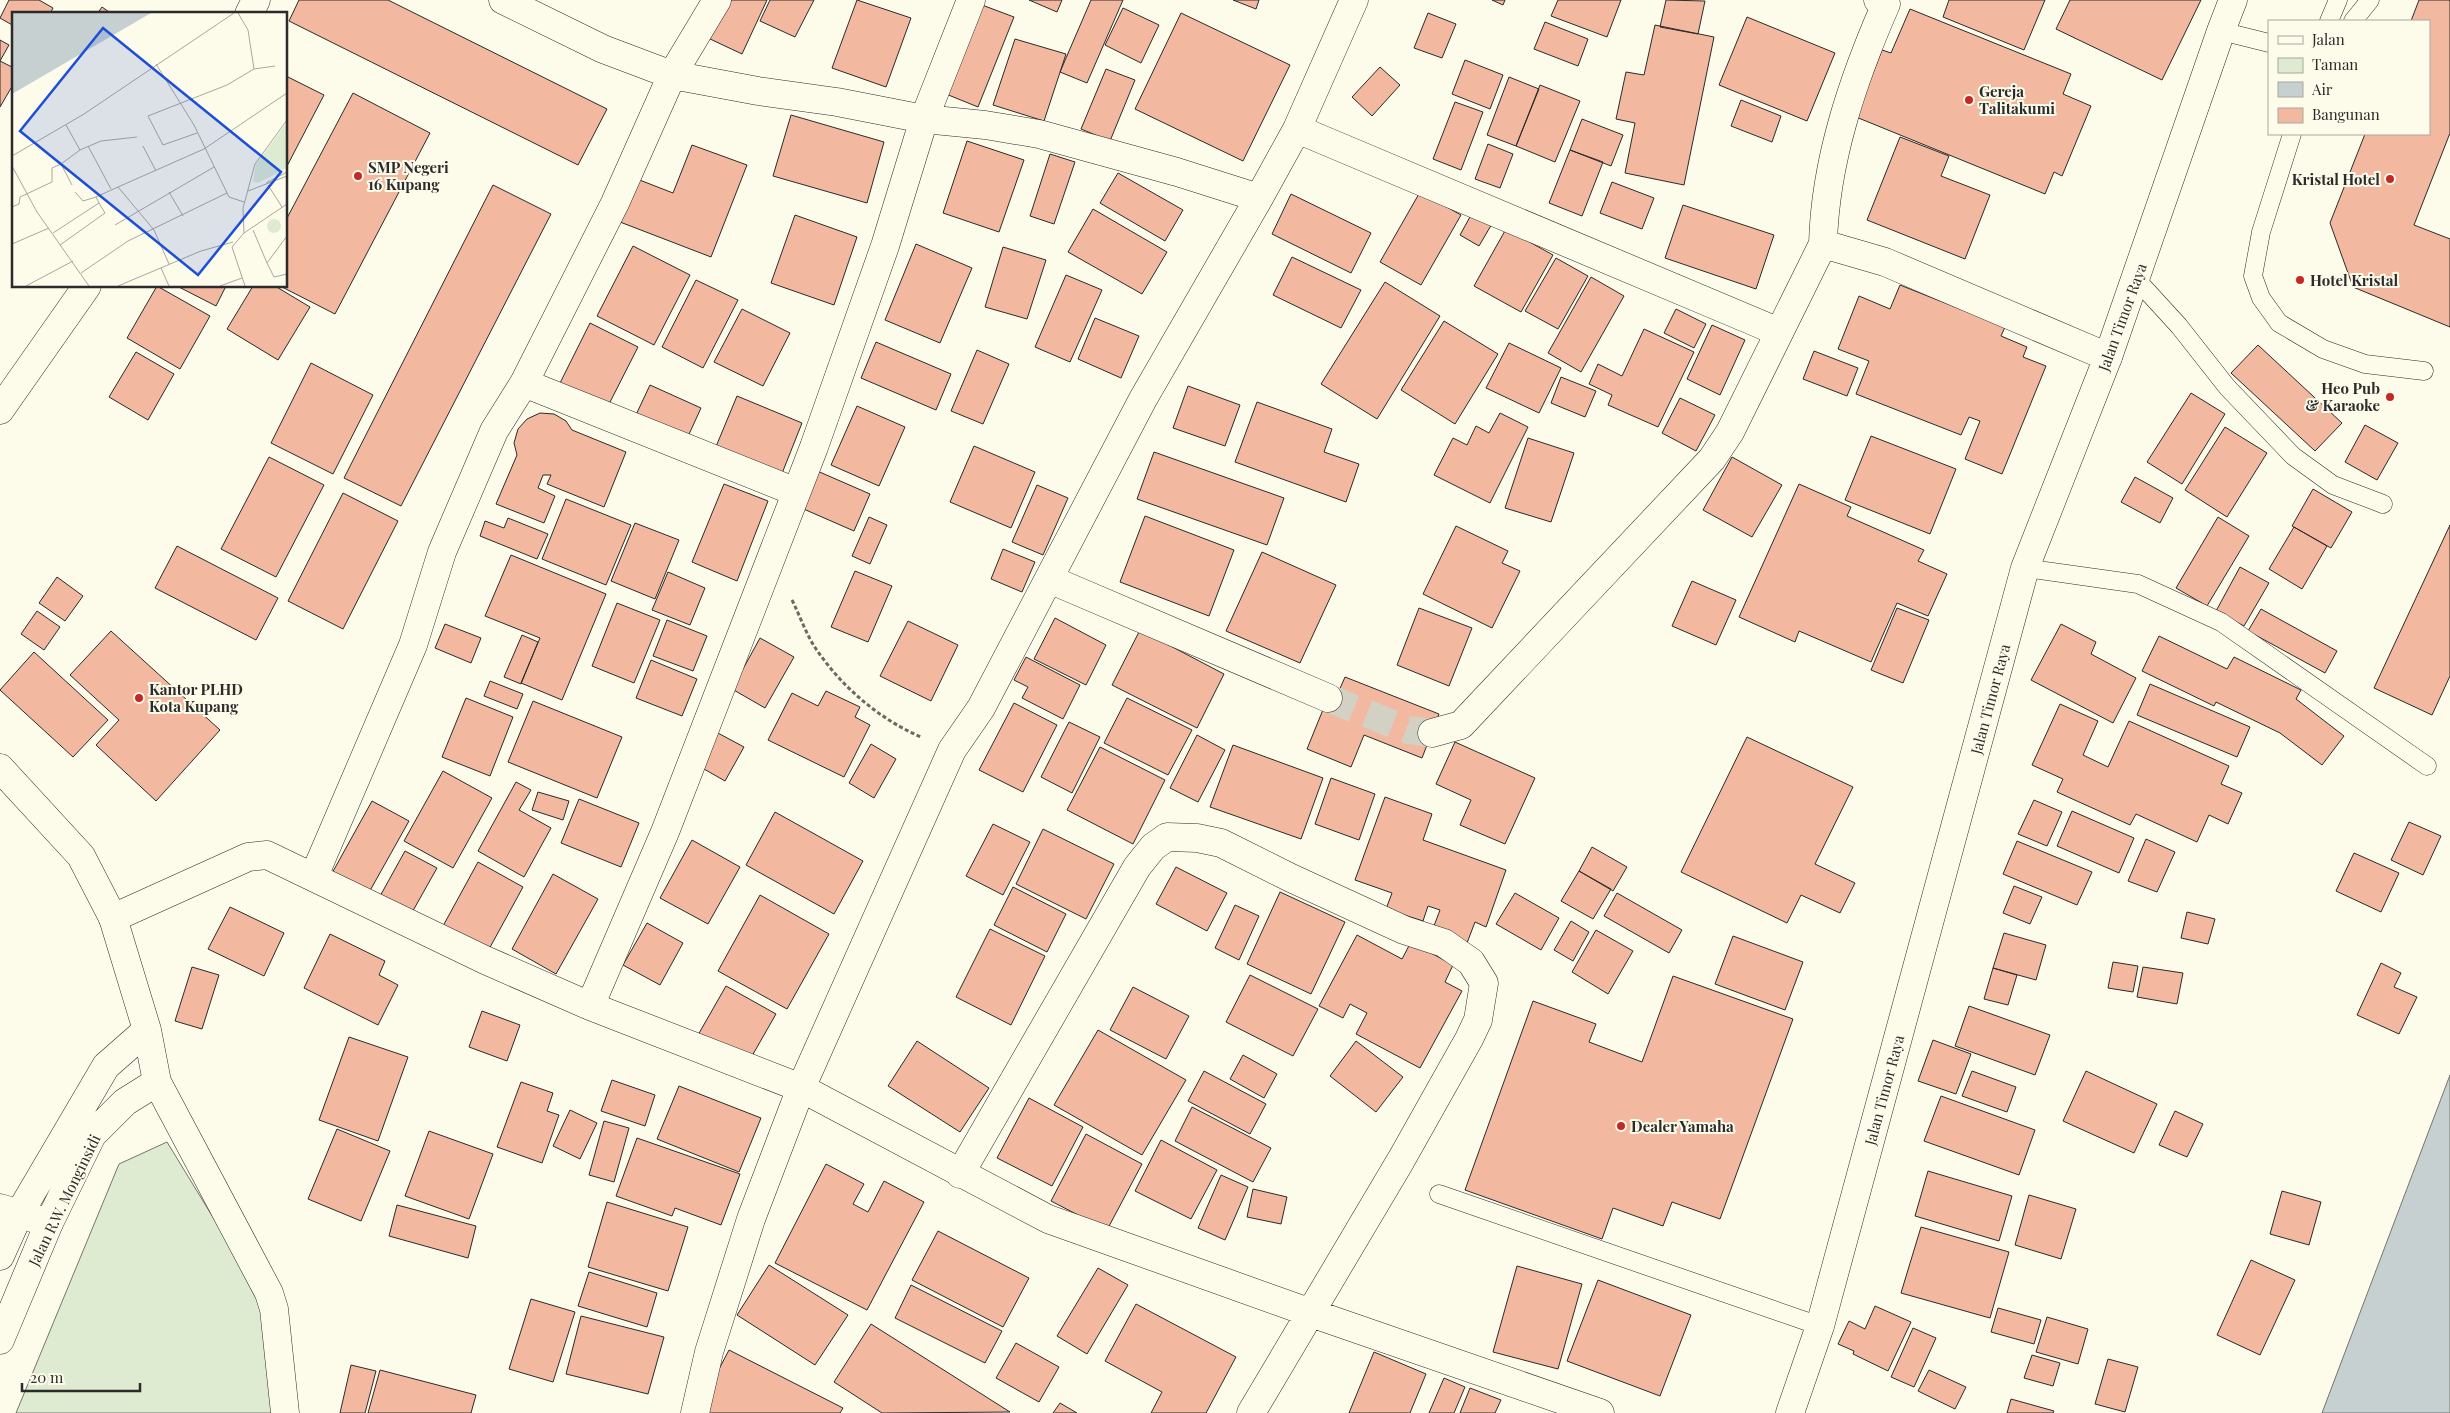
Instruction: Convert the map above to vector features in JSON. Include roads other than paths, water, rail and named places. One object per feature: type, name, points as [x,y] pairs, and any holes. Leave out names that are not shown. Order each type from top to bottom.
[{"type":"main road","points":[[250,12],[256,0]]},
{"type":"main road","points":[[503,0],[603,50],[672,75],[758,91],[838,102],[924,119],[985,124],[1039,134],[1177,172],[1259,198]]},
{"type":"main road","points":[[314,876],[413,645],[442,552],[494,431],[524,383],[615,204],[672,75],[717,0]]},
{"type":"main road","points":[[590,1006],[665,832],[796,492],[881,255],[924,119],[972,0]]},
{"type":"main road","points":[[695,1413],[709,1352],[751,1219],[801,1088],[952,750],[982,708],[1143,399],[1259,198],[1296,129],[1354,0]]},
{"type":"main road","name":"Jalan Timor Raya","points":[[1790,1413],[1820,1326],[2025,568],[2108,357],[2221,31],[2234,0]]},
{"type":"main road","points":[[1432,733],[1461,725],[1712,459],[1730,432],[1824,244],[1824,220],[1834,152],[1868,44],[1884,1]]},
{"type":"main road","points":[[1296,129],[1779,332]]},
{"type":"main road","points":[[1824,244],[1886,262],[2108,357]]},
{"type":"main road","points":[[0,410],[86,288]]},
{"type":"main road","points":[[524,383],[796,492]]},
{"type":"main road","points":[[1049,579],[1328,698]]},
{"type":"main road","points":[[0,768],[81,856],[113,918],[147,1030],[157,1082],[269,1293],[274,1309],[284,1413]]},
{"type":"main road","points":[[960,1174],[1137,867],[1153,847],[1167,837],[1197,838],[1221,843],[1291,878],[1404,930],[1444,943],[1471,962],[1484,983],[1478,1020],[1469,1039],[1251,1413]]},
{"type":"main road","points":[[113,918],[248,857],[267,855],[485,960],[590,1006],[801,1088],[1048,1219],[1600,1413]]},
{"type":"main road","name":"Jalan R.W. Monginsidi","points":[[0,1256],[9,1211],[106,1066],[147,1030]]},
{"type":"main road","name":"Jalan R.W. Monginsidi","points":[[0,1340],[50,1223],[92,1135],[125,1102],[157,1082]]},
{"type":"main road","points":[[9,1211],[50,1223]]},
{"type":"lane","points":[[2330,20],[2338,0]]},
{"type":"lane","points":[[2354,20],[2370,0]]},
{"type":"lane","points":[[2221,31],[2268,43]]},
{"type":"lane","points":[[2292,135],[2261,232],[2254,276],[2261,298],[2279,323],[2323,349],[2366,364],[2424,371]]},
{"type":"lane","points":[[2136,279],[2179,326],[2227,387],[2293,456],[2333,485],[2383,504]]},
{"type":"lane","points":[[2025,568],[2138,584],[2221,622],[2427,766]]},
{"type":"lane","points":[[1439,1194],[1820,1326]]},
{"type":"water","points":[[2450,1075],[2450,1413],[2322,1413]]},
{"type":"tunnel","points":[[1328,698],[1408,730],[1432,733]]},
{"type":"place","name":"Gereja Talitakumi","points":[[1969,100]]},
{"type":"place","name":"SMP Negeri 16 Kupang","points":[[358,176]]},
{"type":"place","name":"Kristal Hotel","points":[[2390,179]]},
{"type":"place","name":"Hotel Kristal","points":[[2300,280]]},
{"type":"place","name":"Heo Pub & Karaoke","points":[[2390,397]]},
{"type":"place","name":"Kantor PLHD Kota Kupang","points":[[139,698]]},
{"type":"place","name":"Dealer Yamaha","points":[[1621,1126]]}]
